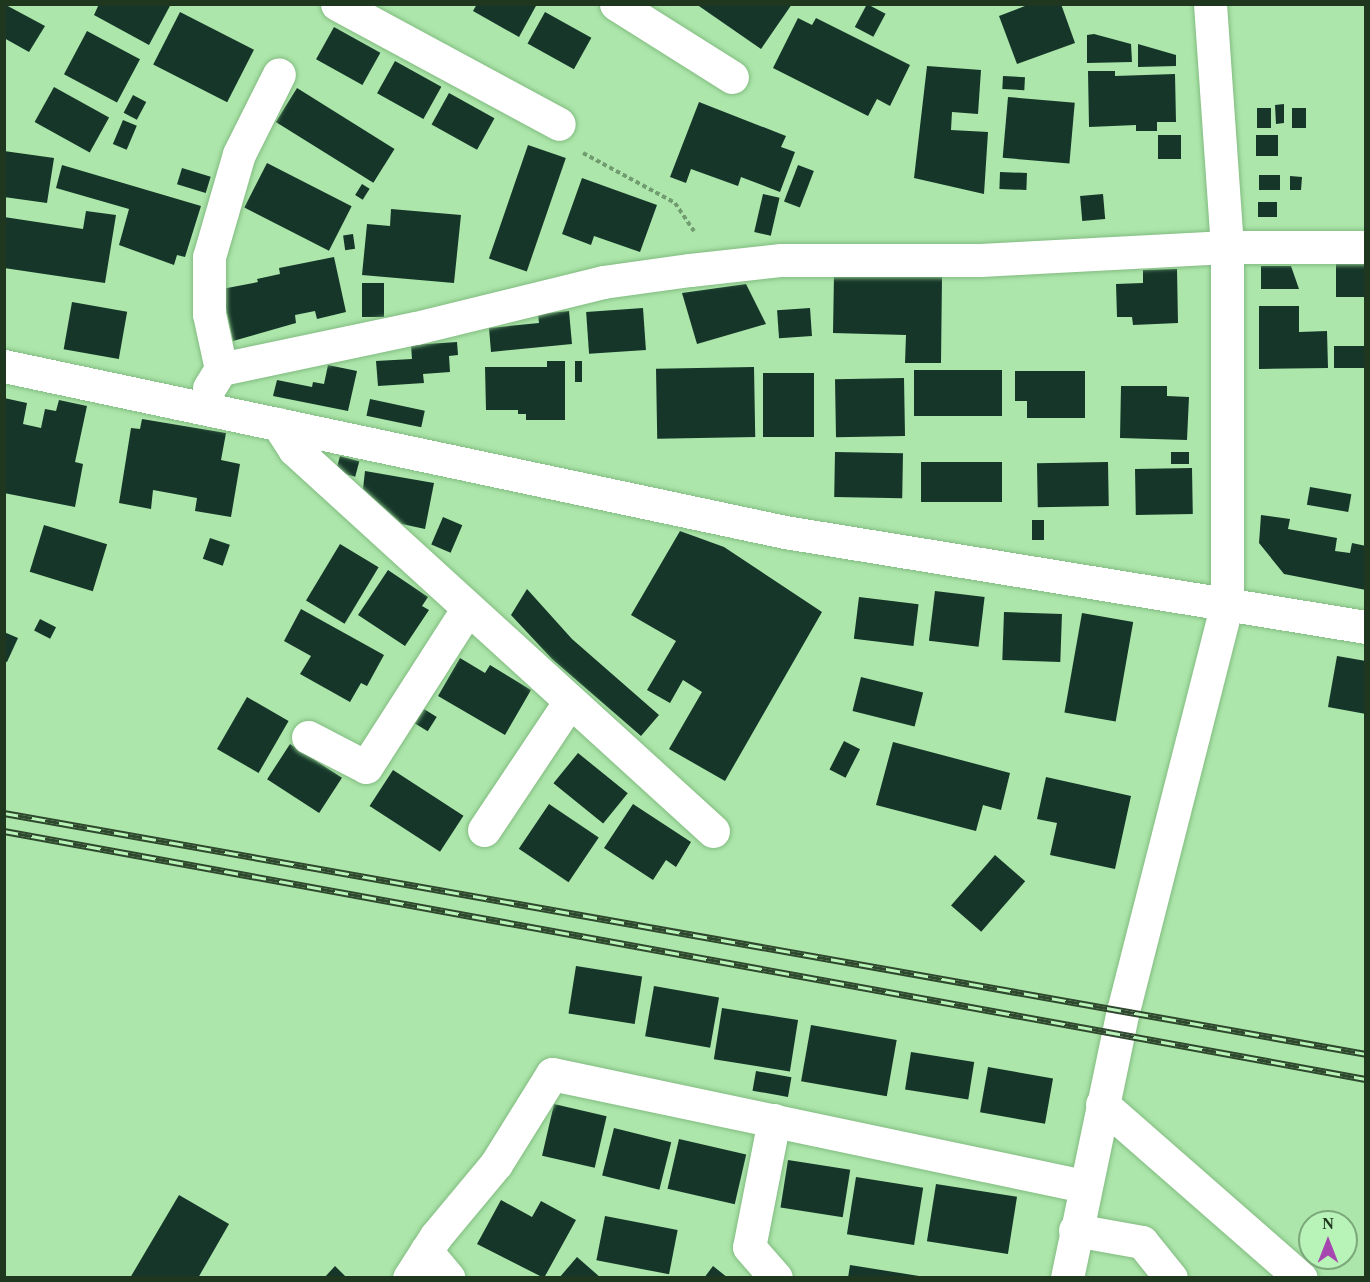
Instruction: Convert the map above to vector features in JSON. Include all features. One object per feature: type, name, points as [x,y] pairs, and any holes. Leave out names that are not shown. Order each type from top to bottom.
[{"type":"street","points":[[337,4],[560,124]]},
{"type":"street","points":[[616,4],[732,77]]},
{"type":"street","points":[[1067,1278],[1083,1186],[1102,1104],[1227,603],[1227,247],[1210,4]]},
{"type":"street","points":[[221,369],[209,314],[209,257],[239,154],[279,74]]},
{"type":"street","points":[[196,407],[221,369],[416,328],[603,282],[781,260],[980,260],[1227,247],[1365,247]]},
{"type":"street","points":[[4,366],[785,532],[1365,627]]},
{"type":"street","points":[[278,424],[294,450],[714,831]]},
{"type":"street","points":[[309,737],[366,767],[468,608]]},
{"type":"street","points":[[484,830],[570,700]]},
{"type":"street","points":[[449,1278],[417,1264],[496,1164],[552,1074],[1083,1186]]},
{"type":"street","points":[[1102,1104],[1301,1278]]},
{"type":"street","points":[[774,1120],[748,1247],[776,1278]]},
{"type":"street","points":[[1075,1230],[1142,1242],[1171,1278]]},
{"type":"path","points":[[560,124],[578,150],[675,202],[717,267]]},
{"type":"building","points":[[4,4],[45,26],[29,52],[4,38]]},
{"type":"building","points":[[99,4],[171,4],[149,45],[94,15]]},
{"type":"building","points":[[477,4],[537,4],[519,37],[473,11]]},
{"type":"building","points":[[696,4],[792,4],[761,49]]},
{"type":"building","points":[[867,4],[886,14],[873,37],[855,27]]},
{"type":"building","points":[[1030,4],[1061,4],[1075,43],[1017,64],[999,16]]},
{"type":"building","points":[[180,12],[254,50],[227,102],[153,65]]},
{"type":"building","points":[[545,12],[591,38],[574,69],[528,43]]},
{"type":"building","points":[[798,18],[812,25],[816,18],[910,65],[890,106],[877,99],[868,116],[773,68]]},
{"type":"building","points":[[334,27],[380,53],[362,85],[316,59]]},
{"type":"building","points":[[87,31],[140,59],[117,102],[64,74]]},
{"type":"building","points":[[1094,34],[1131,44],[1132,62],[1087,63],[1087,35]]},
{"type":"building","points":[[1138,44],[1176,55],[1176,66],[1138,67]]},
{"type":"building","points":[[395,61],[441,87],[423,119],[377,93]]},
{"type":"building","points":[[927,66],[981,70],[978,114],[952,112],[951,130],[988,132],[984,194],[914,178]]},
{"type":"building","points":[[1088,71],[1115,71],[1115,76],[1175,74],[1176,122],[1157,122],[1157,131],[1136,131],[1136,125],[1089,127]]},
{"type":"building","points":[[1003,76],[1025,77],[1024,90],[1002,89]]},
{"type":"building","points":[[54,87],[109,118],[90,153],[35,122]]},
{"type":"building","points":[[297,88],[395,149],[373,183],[276,122]]},
{"type":"building","points":[[449,93],[494,118],[477,150],[432,124]]},
{"type":"building","points":[[133,95],[146,102],[137,120],[124,113]]},
{"type":"building","points":[[1008,97],[1075,103],[1069,164],[1003,158]]},
{"type":"building","points":[[699,102],[786,136],[781,147],[795,152],[780,192],[741,177],[738,186],[691,169],[686,183],[670,177]]},
{"type":"building","points":[[1284,104],[1284,123],[1276,124],[1275,105]]},
{"type":"building","points":[[1257,108],[1271,108],[1271,128],[1257,128]]},
{"type":"building","points":[[1292,108],[1306,108],[1306,128],[1292,128]]},
{"type":"building","points":[[123,120],[137,126],[127,150],[113,144]]},
{"type":"building","points":[[1158,135],[1181,135],[1181,159],[1158,159]]},
{"type":"building","points":[[1256,135],[1278,135],[1278,156],[1256,156]]},
{"type":"building","points":[[528,145],[566,158],[527,271],[489,258]]},
{"type":"building","points":[[4,151],[54,158],[47,203],[4,197]]},
{"type":"building","points":[[267,163],[352,206],[329,251],[244,208]]},
{"type":"building","points":[[62,165],[201,206],[185,257],[177,255],[174,265],[119,245],[129,209],[56,188]]},
{"type":"building","points":[[798,165],[814,171],[800,208],[784,201]]},
{"type":"building","points":[[182,168],[211,177],[206,193],[177,184]]},
{"type":"building","points":[[1000,172],[1027,173],[1026,190],[999,189]]},
{"type":"building","points":[[1259,175],[1280,175],[1280,190],[1259,190]]},
{"type":"building","points":[[1290,176],[1302,177],[1301,190],[1290,190]]},
{"type":"building","points":[[582,178],[657,205],[640,252],[594,236],[591,245],[562,234]]},
{"type":"building","points":[[362,184],[370,189],[363,200],[355,195]]},
{"type":"building","points":[[763,194],[780,198],[771,236],[754,232]]},
{"type":"building","points":[[1103,194],[1105,219],[1082,221],[1080,196]]},
{"type":"building","points":[[1258,202],[1277,202],[1277,217],[1258,217]]},
{"type":"building","points":[[391,209],[461,215],[454,283],[362,275],[367,224],[390,226]]},
{"type":"building","points":[[86,211],[116,215],[105,283],[4,268],[4,217],[83,229]]},
{"type":"building","points":[[353,234],[355,249],[345,250],[343,235]]},
{"type":"building","points":[[334,257],[346,312],[317,319],[315,311],[295,315],[296,323],[233,341],[222,289],[258,282],[257,279],[280,274],[279,268]]},
{"type":"building","points":[[1336,262],[1366,262],[1366,297],[1336,297]]},
{"type":"building","points":[[1261,266],[1291,266],[1299,289],[1261,289]]},
{"type":"building","points":[[1177,269],[1178,323],[1133,325],[1132,317],[1117,317],[1116,284],[1143,283],[1143,270]]},
{"type":"building","points":[[834,274],[942,276],[941,363],[905,363],[906,335],[833,333]]},
{"type":"building","points":[[362,283],[384,283],[384,317],[362,317]]},
{"type":"building","points":[[746,284],[766,324],[697,344],[682,293]]},
{"type":"building","points":[[72,302],[127,312],[119,359],[64,349]]},
{"type":"building","points":[[1259,306],[1299,306],[1299,332],[1327,331],[1328,368],[1259,369]]},
{"type":"building","points":[[643,308],[646,350],[589,354],[586,312]]},
{"type":"building","points":[[810,308],[812,336],[779,338],[777,310]]},
{"type":"building","points":[[569,311],[572,344],[491,352],[489,328],[539,323],[538,314]]},
{"type":"building","points":[[457,342],[458,355],[449,356],[450,372],[423,374],[424,383],[378,386],[376,361],[412,359],[411,345]]},
{"type":"building","points":[[1334,346],[1366,346],[1366,368],[1334,368]]},
{"type":"building","points":[[547,361],[565,361],[565,420],[526,420],[526,414],[518,414],[518,410],[486,410],[485,367],[547,367]]},
{"type":"building","points":[[575,361],[582,361],[582,382],[575,382]]},
{"type":"building","points":[[328,365],[357,371],[348,411],[273,396],[277,380],[312,387],[313,382],[324,384]]},
{"type":"building","points":[[754,367],[755,437],[657,439],[656,369]]},
{"type":"building","points":[[914,370],[1002,370],[1002,416],[914,416]]},
{"type":"building","points":[[1015,371],[1085,371],[1085,418],[1027,418],[1027,401],[1015,401]]},
{"type":"building","points":[[763,373],[814,373],[814,437],[763,437]]},
{"type":"building","points":[[904,378],[905,436],[836,437],[835,379]]},
{"type":"building","points":[[1121,386],[1167,386],[1167,396],[1189,397],[1187,440],[1120,438]]},
{"type":"building","points":[[4,398],[27,403],[23,424],[41,428],[45,409],[56,411],[59,400],[87,406],[75,462],[83,464],[75,507],[4,493]]},
{"type":"building","points":[[370,399],[425,411],[421,427],[366,416]]},
{"type":"building","points":[[142,419],[226,433],[221,460],[240,464],[231,517],[195,511],[197,498],[153,490],[151,509],[119,503],[131,428],[140,429]]},
{"type":"building","points":[[835,452],[903,453],[902,498],[834,497]]},
{"type":"building","points":[[1171,452],[1189,452],[1189,464],[1171,464]]},
{"type":"building","points":[[340,456],[359,461],[355,477],[336,471]]},
{"type":"building","points":[[921,462],[1002,462],[1002,502],[921,502]]},
{"type":"building","points":[[1108,462],[1109,506],[1038,507],[1037,463]]},
{"type":"building","points":[[1192,468],[1193,514],[1136,515],[1135,469]]},
{"type":"building","points":[[365,471],[434,483],[425,529],[402,524],[363,489]]},
{"type":"building","points":[[1310,487],[1351,494],[1348,512],[1307,505]]},
{"type":"building","points":[[1261,515],[1290,519],[1288,529],[1337,538],[1335,551],[1350,553],[1352,543],[1366,546],[1366,590],[1284,574],[1259,543]]},
{"type":"building","points":[[443,517],[462,525],[451,553],[431,545]]},
{"type":"building","points":[[1032,520],[1044,520],[1044,540],[1032,540]]},
{"type":"building","points":[[44,525],[107,544],[93,591],[30,572]]},
{"type":"building","points":[[680,531],[724,547],[822,612],[725,781],[669,749],[702,692],[683,680],[670,703],[647,690],[676,641],[631,615]]},
{"type":"building","points":[[210,538],[230,545],[223,566],[203,559]]},
{"type":"building","points":[[340,544],[379,567],[345,624],[306,601]]},
{"type":"building","points":[[388,570],[428,597],[422,606],[429,610],[405,646],[358,615]]},
{"type":"building","points":[[527,589],[572,639],[659,715],[641,736],[552,659],[511,615]]},
{"type":"building","points":[[935,591],[985,597],[979,647],[929,641]]},
{"type":"building","points":[[859,597],[919,604],[913,646],[854,639]]},
{"type":"building","points":[[301,609],[384,655],[367,686],[361,683],[350,702],[300,674],[311,656],[284,641]]},
{"type":"building","points":[[1004,612],[1062,614],[1060,662],[1002,660]]},
{"type":"building","points":[[1082,613],[1133,622],[1116,721],[1064,712]]},
{"type":"building","points":[[40,619],[56,627],[50,639],[34,631]]},
{"type":"building","points":[[4,632],[18,638],[7,662],[4,661]]},
{"type":"building","points":[[1337,656],[1366,661],[1366,714],[1328,707]]},
{"type":"building","points":[[460,658],[485,673],[490,665],[531,690],[505,735],[438,696]]},
{"type":"building","points":[[861,677],[923,692],[915,726],[853,711]]},
{"type":"building","points":[[247,697],[289,721],[259,773],[217,749]]},
{"type":"building","points":[[424,709],[437,717],[428,731],[415,723]]},
{"type":"building","points":[[844,741],[860,749],[846,778],[829,770]]},
{"type":"building","points":[[893,742],[1010,773],[1001,810],[983,805],[976,831],[876,805]]},
{"type":"building","points":[[290,744],[342,778],[319,813],[267,779]]},
{"type":"building","points":[[578,753],[628,793],[603,824],[553,783]]},
{"type":"building","points":[[393,770],[463,816],[440,852],[370,806]]},
{"type":"building","points":[[1046,777],[1131,796],[1115,869],[1050,855],[1057,823],[1037,819]]},
{"type":"building","points":[[549,804],[599,838],[569,882],[519,849]]},
{"type":"building","points":[[633,804],[691,842],[676,867],[666,860],[653,880],[604,848]]},
{"type":"building","points":[[995,855],[1025,881],[981,932],[951,906]]},
{"type":"building","points":[[576,966],[642,976],[635,1024],[568,1013]]},
{"type":"building","points":[[654,986],[719,997],[710,1048],[645,1036]]},
{"type":"building","points":[[722,1008],[798,1020],[790,1071],[714,1059]]},
{"type":"building","points":[[811,1025],[897,1040],[887,1096],[801,1081]]},
{"type":"building","points":[[911,1052],[974,1062],[968,1100],[905,1090]]},
{"type":"building","points":[[988,1067],[1053,1078],[1045,1124],[980,1112]]},
{"type":"building","points":[[756,1071],[791,1077],[788,1097],[753,1091]]},
{"type":"building","points":[[554,1104],[607,1116],[595,1168],[542,1156]]},
{"type":"building","points":[[614,1128],[671,1142],[659,1190],[602,1176]]},
{"type":"building","points":[[679,1139],[746,1155],[735,1204],[668,1189]]},
{"type":"building","points":[[788,1160],[850,1170],[843,1217],[780,1207]]},
{"type":"building","points":[[856,1177],[923,1188],[914,1245],[847,1234]]},
{"type":"building","points":[[936,1184],[1017,1197],[1008,1254],[927,1241]]},
{"type":"building","points":[[179,1195],[229,1224],[198,1278],[130,1278]]},
{"type":"building","points":[[501,1200],[532,1217],[541,1201],[576,1220],[544,1278],[477,1244]]},
{"type":"building","points":[[605,1216],[678,1230],[669,1274],[596,1260]]},
{"type":"building","points":[[577,1257],[601,1278],[559,1278]]},
{"type":"building","points":[[850,1265],[919,1276],[919,1278],[848,1278]]},
{"type":"building","points":[[335,1266],[347,1278],[324,1278]]},
{"type":"building","points":[[713,1266],[728,1278],[704,1278]]},
{"type":"railway","points":[[4,813],[1366,1054]]},
{"type":"railway","points":[[4,831],[1366,1079]]}]
